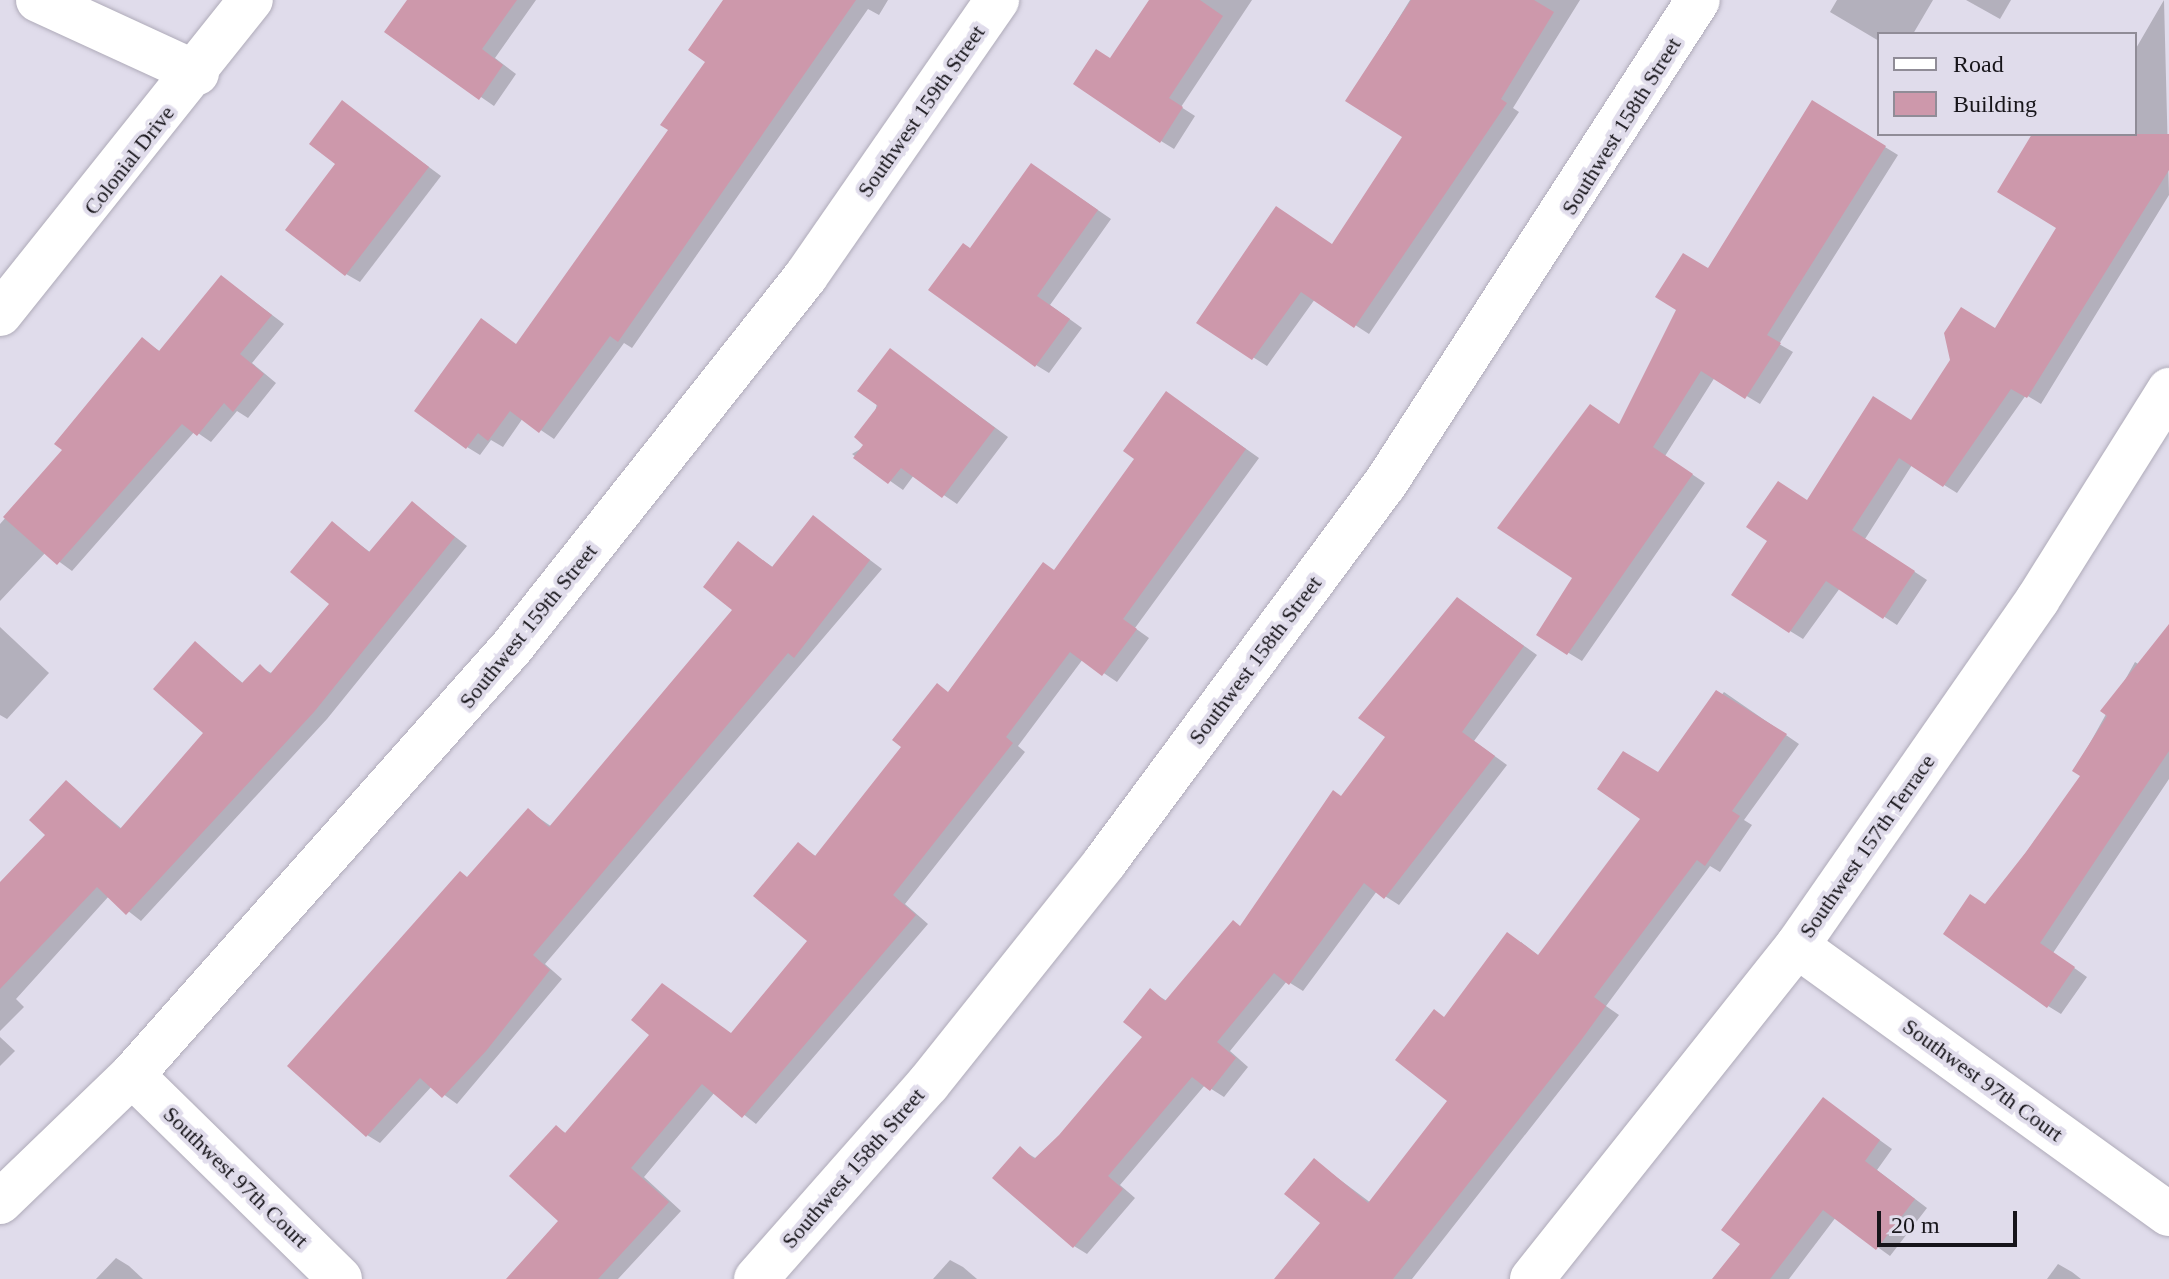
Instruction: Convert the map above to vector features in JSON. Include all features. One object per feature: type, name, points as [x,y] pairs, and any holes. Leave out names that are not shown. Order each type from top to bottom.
[{"type":"street","points":[[38,0],[197,73]]},
{"type":"street","name":"Colonial Drive","points":[[0,314],[197,73],[251,0]]},
{"type":"street","name":"Southwest 159th Street","points":[[0,1202],[132,1075],[420,757],[656,471],[806,276],[997,0]]},
{"type":"street","name":"Southwest 158th Street","points":[[756,1279],[928,1084],[1105,862],[1385,484],[1698,0]]},
{"type":"street","name":"Southwest 157th Terrace","points":[[1532,1279],[1797,946],[2038,599],[2169,390]]},
{"type":"street","name":"Southwest 97th Court","points":[[1797,946],[2169,1214]]},
{"type":"street","name":"Southwest 97th Court","points":[[132,1075],[340,1279]]},
{"type":"building","points":[[407,0],[517,0],[482,49],[503,65],[479,100],[384,32]]},
{"type":"building","points":[[723,0],[856,0],[618,342],[610,336],[539,433],[510,411],[488,441],[478,433],[466,449],[414,411],[481,318],[516,344],[668,130],[660,125],[705,62],[688,50]]},
{"type":"building","points":[[1149,0],[1200,0],[1223,16],[1169,98],[1183,107],[1160,143],[1073,84],[1096,49],[1110,58]]},
{"type":"building","points":[[1411,0],[1534,0],[1554,12],[1501,99],[1507,103],[1354,328],[1301,292],[1252,360],[1196,323],[1276,206],[1332,244],[1402,137],[1345,101]]},
{"type":"building","points":[[342,100],[429,167],[345,276],[285,230],[335,164],[309,144]]},
{"type":"building","points":[[1812,100],[1886,146],[1767,335],[1781,343],[1745,399],[1701,371],[1653,447],[1693,474],[1567,655],[1536,635],[1572,578],[1497,528],[1590,404],[1619,424],[1676,310],[1655,297],[1683,253],[1708,268]]},
{"type":"building","points":[[2169,134],[2169,170],[2027,398],[2011,389],[1943,487],[1899,458],[1852,530],[1915,571],[1883,619],[1826,581],[1789,633],[1731,595],[1767,541],[1746,527],[1778,481],[1807,500],[1873,396],[1911,420],[1950,360],[1944,333],[1961,307],[1995,328],[2056,228],[1997,192],[2031,136]]},
{"type":"building","points":[[1031,163],[1098,210],[1037,296],[1070,319],[1035,367],[928,290],[963,243],[970,248]]},
{"type":"building","points":[[221,275],[272,315],[240,354],[264,374],[233,412],[224,403],[197,436],[182,424],[57,565],[3,517],[62,450],[54,444],[142,337],[159,351]]},
{"type":"building","points":[[890,348],[995,428],[942,498],[901,468],[888,484],[853,458],[863,445],[854,437],[878,406],[857,391]]},
{"type":"building","points":[[1166,391],[1246,449],[1123,619],[1137,629],[1102,676],[1070,652],[1006,737],[1013,743],[893,895],[916,915],[742,1118],[702,1084],[631,1168],[669,1202],[598,1279],[506,1279],[558,1221],[509,1176],[556,1125],[565,1133],[649,1035],[631,1020],[662,983],[731,1033],[807,941],[753,896],[798,842],[815,856],[901,747],[892,740],[937,683],[948,692],[1043,562],[1054,570],[1134,459],[1123,451]]},
{"type":"building","points":[[412,501],[455,537],[314,712],[126,915],[97,887],[0,989],[0,882],[45,835],[29,820],[66,780],[120,829],[203,733],[153,689],[195,641],[242,683],[260,664],[270,674],[329,604],[290,572],[332,521],[369,552]]},
{"type":"building","points":[[813,515],[870,560],[794,658],[788,653],[533,955],[550,970],[486,1051],[442,1098],[420,1078],[366,1137],[287,1066],[460,871],[467,877],[528,808],[549,827],[732,610],[703,587],[738,541],[772,567]]},
{"type":"building","points":[[1457,597],[1524,646],[1462,732],[1495,756],[1384,899],[1364,883],[1289,985],[1274,973],[1217,1042],[1236,1058],[1210,1091],[1192,1077],[1108,1176],[1123,1189],[1073,1248],[992,1178],[1020,1146],[1034,1159],[1059,1135],[1142,1037],[1123,1022],[1150,988],[1165,1001],[1233,920],[1240,926],[1333,790],[1341,796],[1385,737],[1358,718]]},
{"type":"building","points":[[2169,624],[2169,751],[2040,943],[2075,967],[2047,1008],[1943,934],[1970,894],[1985,904],[2026,852],[2080,776],[2072,771],[2107,716],[2100,711]]},
{"type":"building","points":[[1716,690],[1787,734],[1732,811],[1740,816],[1705,866],[1697,860],[1594,997],[1606,1006],[1579,1043],[1393,1279],[1274,1279],[1320,1223],[1284,1194],[1314,1158],[1368,1203],[1447,1101],[1395,1060],[1434,1009],[1444,1017],[1507,932],[1538,955],[1640,819],[1597,789],[1623,751],[1658,772]]},
{"type":"building","points":[[1823,1097],[1880,1140],[1865,1161],[1915,1199],[1876,1250],[1823,1210],[1770,1279],[1712,1279],[1740,1244],[1721,1230]]}]
